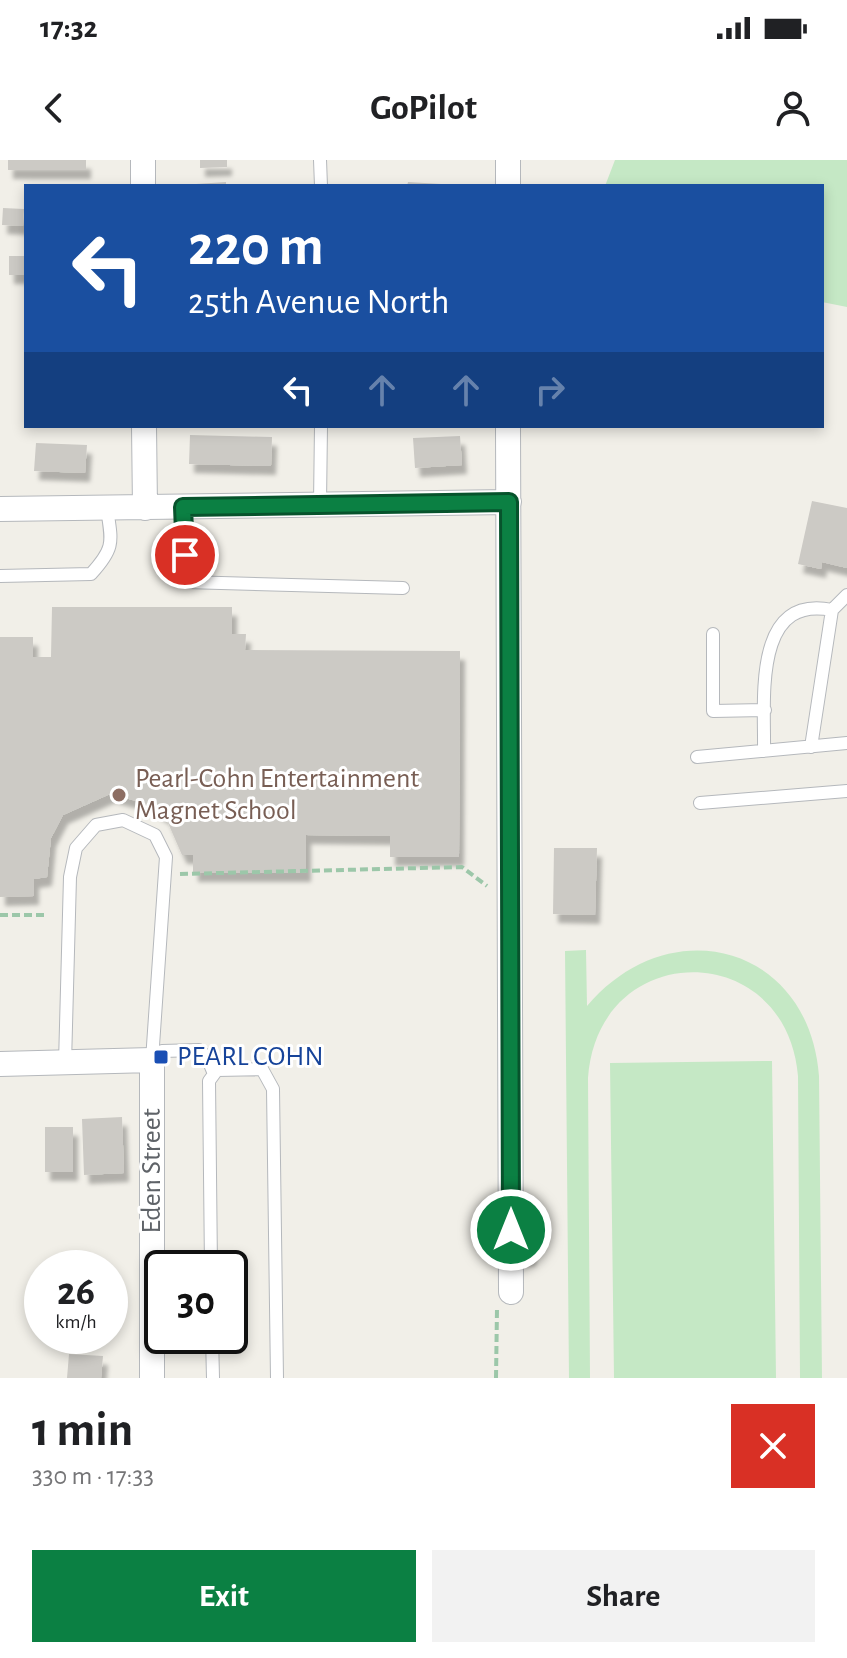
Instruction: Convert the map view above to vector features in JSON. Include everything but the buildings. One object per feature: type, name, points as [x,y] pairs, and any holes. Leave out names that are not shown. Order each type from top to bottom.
[{"type":"street","points":[[143,160],[143,184]]},
{"type":"street","points":[[508,160],[508,184]]},
{"type":"street","points":[[144,428],[145,508]]},
{"type":"street","points":[[508,428],[511,1292]]},
{"type":"street","points":[[0,509],[509,502]]},
{"type":"street","points":[[0,1064],[152,1060]]},
{"type":"street","name":"Eden Street","points":[[152,1060],[152,1378]]},
{"type":"lane","points":[[320,160],[321,184]]},
{"type":"lane","points":[[320,503],[321,428]]},
{"type":"lane","points":[[183,507],[186,582],[403,588]]},
{"type":"lane","points":[[0,576],[91,574],[108,556],[112,541],[107,509]]},
{"type":"lane","points":[[811,747],[832,610],[847,595]]},
{"type":"lane","points":[[764,751],[767,654],[773,637],[801,609],[832,610]]},
{"type":"lane","points":[[713,634],[713,711],[765,710]]},
{"type":"lane","points":[[697,757],[847,743]]},
{"type":"lane","points":[[700,803],[847,791]]},
{"type":"lane","points":[[65,1063],[70,877],[76,848],[96,825],[123,820],[155,835],[166,857],[152,1060]]},
{"type":"lane","points":[[152,1060],[162,1051],[199,1050],[207,1057],[214,1074]]},
{"type":"lane","points":[[211,1250],[209,1081],[217,1070],[262,1069],[273,1089],[277,1378]]},
{"type":"lane","points":[[212,1354],[213,1378]]},
{"type":"path","points":[[180,874],[462,867],[489,887]]},
{"type":"path","points":[[0,915],[48,915]]},
{"type":"path","points":[[496,1378],[496,1311],[511,1292]]},
{"type":"green space","points":[[615,160],[847,160],[847,307],[824,302],[824,184],[606,184]]},
{"type":"green space","points":[[586,950],[587,1006],[620,975],[657,957],[694,951],[730,955],[763,970],[790,996],[810,1031],[819,1076],[822,1378],[800,1378],[798,1076],[786,1030],[762,998],[729,979],[692,972],[656,979],[623,999],[599,1032],[588,1078],[590,1378],[569,1378],[565,951]]},
{"type":"green space","points":[[772,1061],[776,1378],[614,1378],[610,1063]]},
{"type":"place","name":"Pearl-Cohn Entertainment Magnet School","points":[[119,795]]},
{"type":"place","name":"PEARL COHN","points":[[161,1057]]},
{"type":"route","points":[[185,555],[183,507],[509,502],[511,1230]]}]
